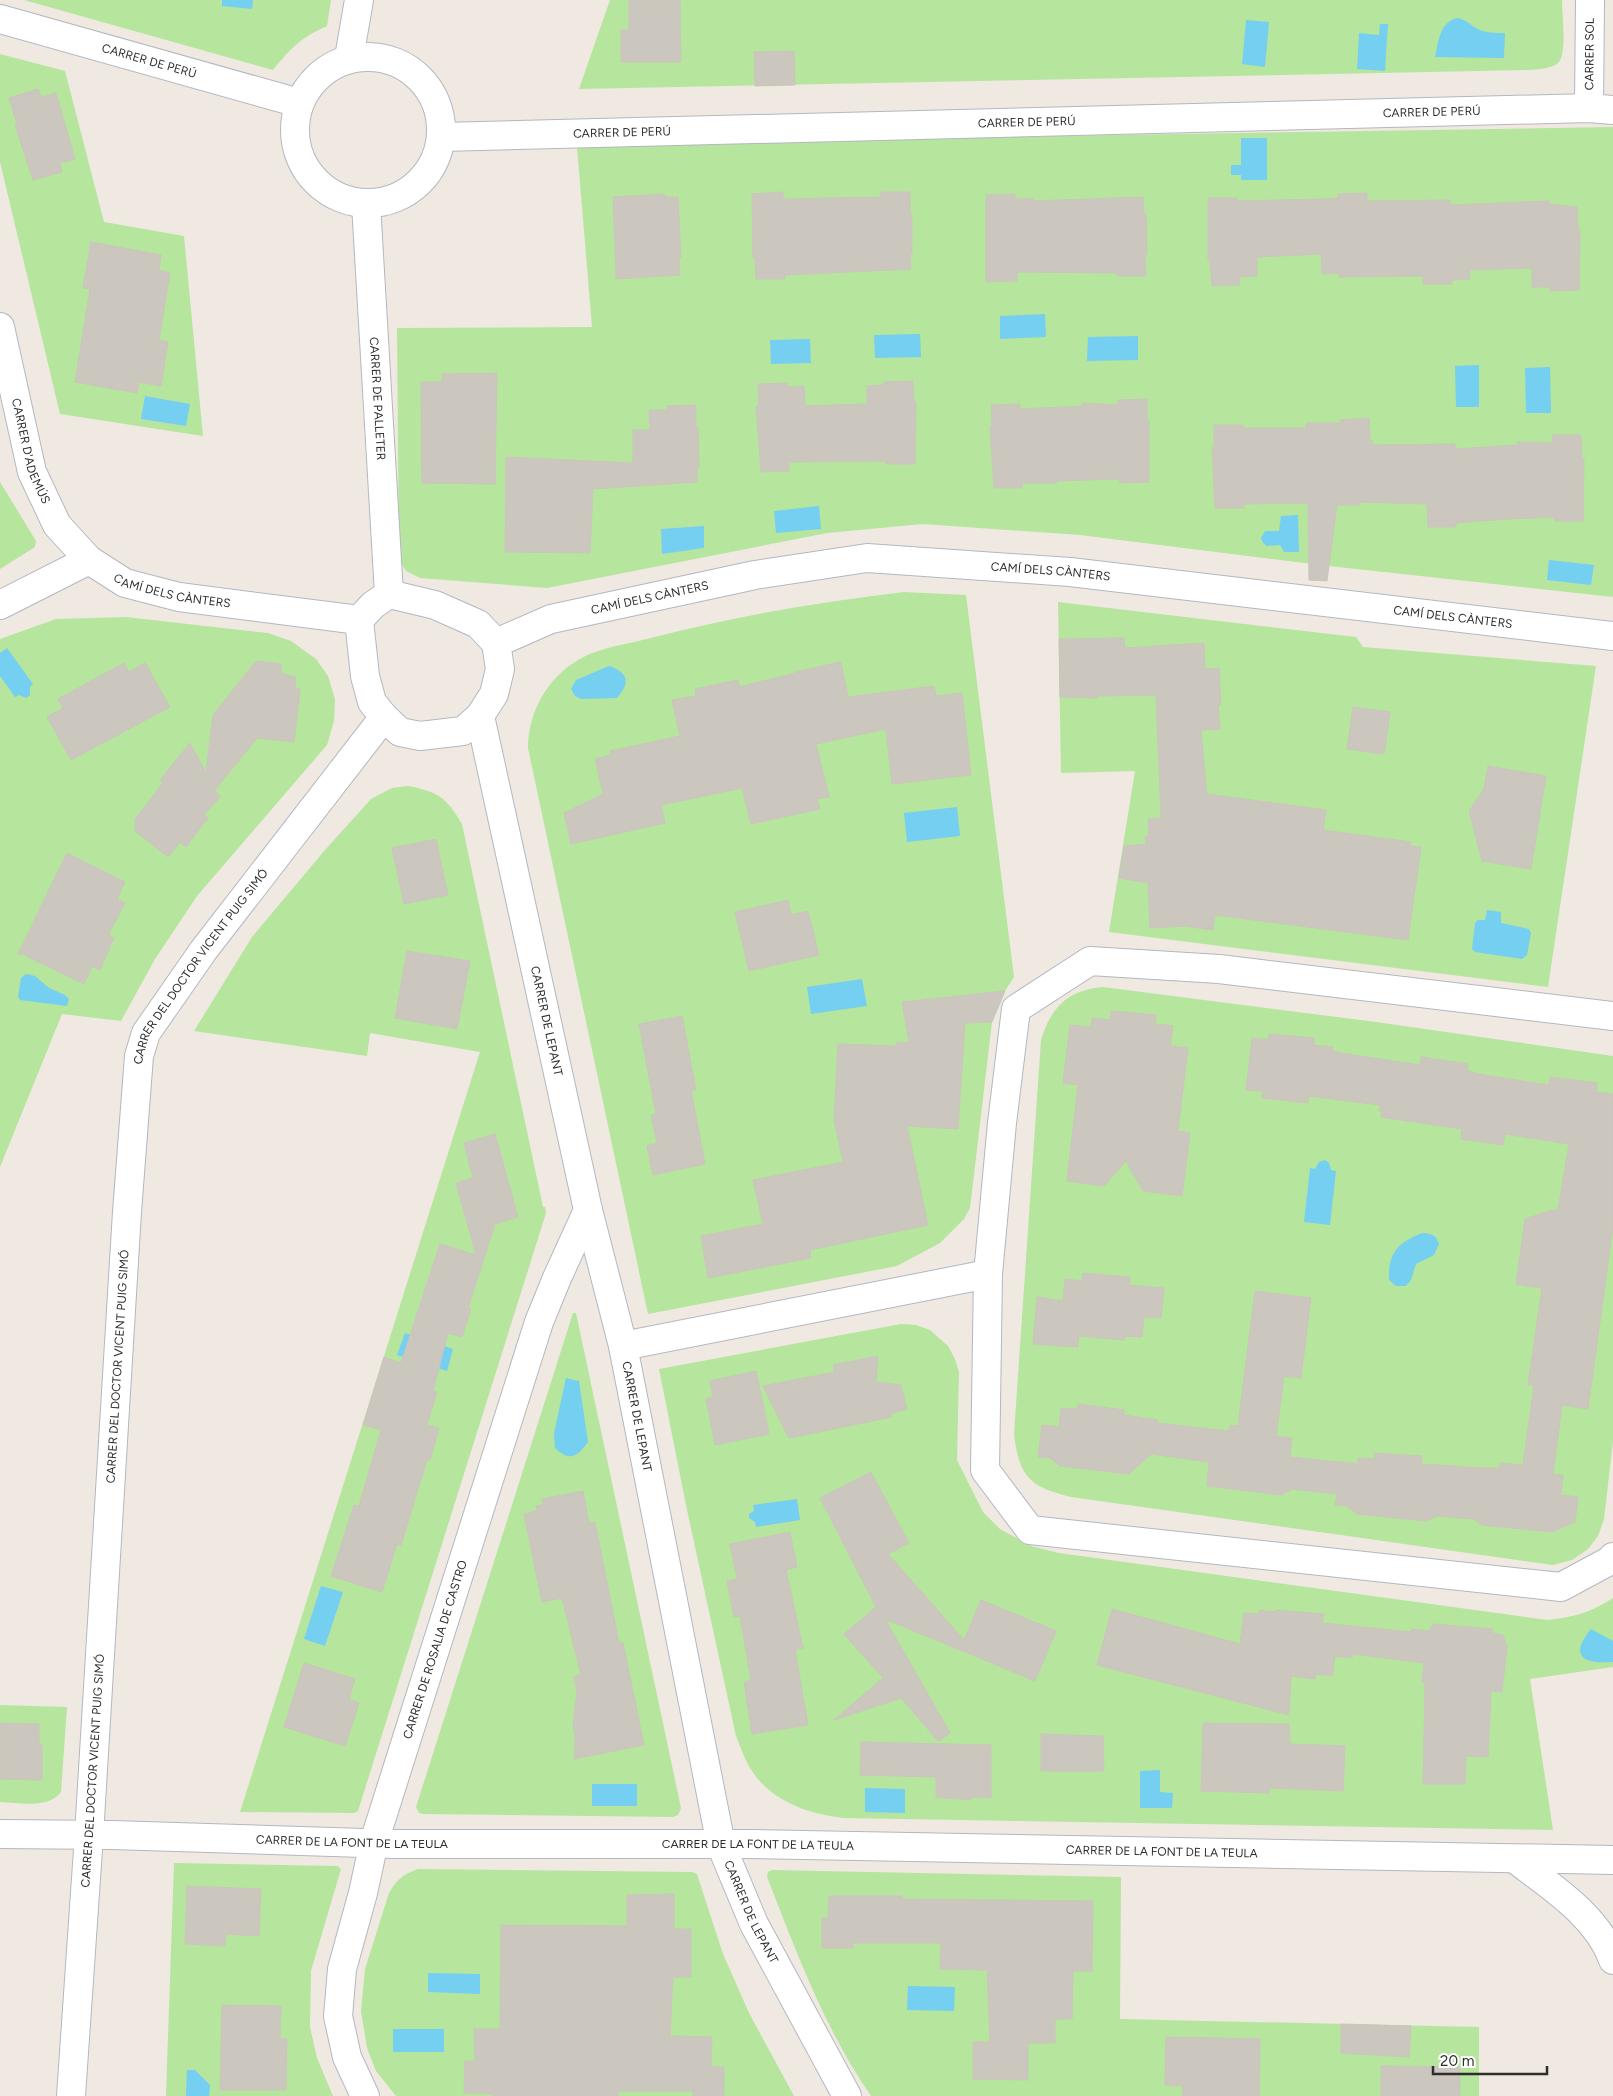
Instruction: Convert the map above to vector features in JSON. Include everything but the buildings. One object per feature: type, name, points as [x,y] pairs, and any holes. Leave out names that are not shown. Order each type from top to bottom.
[{"type":"street","points":[[349,58],[359,0]]},
{"type":"street","name":"CARRER SOL","points":[[1590,0],[1601,109]]},
{"type":"street","name":"CARRER DE PERÚ","points":[[0,19],[299,103]]},
{"type":"street","points":[[349,58],[386,58],[414,72],[430,92],[439,112],[441,137],[434,163],[422,179],[402,195],[366,204],[332,194],[309,174],[296,145],[294,128],[299,103],[321,72],[349,58]]},
{"type":"street","name":"CARRER DE PERÚ","points":[[441,137],[1601,109]]},
{"type":"street","name":"CARRER DE PALLETER","points":[[366,204],[390,594]]},
{"type":"street","name":"CARRER D'ADEMÚS","points":[[0,327],[5,374],[32,472],[57,525],[89,560]]},
{"type":"street","name":"CAMÍ DELS CÀNTERS","points":[[496,643],[551,620],[755,575],[867,558],[1070,572],[1613,636]]},
{"type":"street","points":[[0,605],[89,560]]},
{"type":"street","name":"CAMÍ DELS CÀNTERS","points":[[89,560],[125,583],[178,597],[359,620]]},
{"type":"street","points":[[390,594],[444,608],[478,624],[496,643],[500,668],[494,694],[480,716],[463,731],[420,736],[400,732],[372,702],[365,676],[359,620],[373,605],[390,594]]},
{"type":"street","name":"CARRER DE LEPANT","points":[[480,716],[588,1210],[623,1346],[721,1845],[754,1924],[847,2096]]},
{"type":"street","name":"CARRER DEL DOCTOR VICENT PUIG SIMÓ","points":[[71,2096],[89,1835],[126,1212],[139,1056],[146,1033],[203,951],[384,717]]},
{"type":"street","points":[[1613,1016],[1219,969],[1090,961],[1016,1009],[1002,1123],[988,1274],[985,1470],[1030,1530],[1561,1587],[1611,1560],[1613,1557]]},
{"type":"street","name":"CARRER DE ROSALIA DE CASTRO","points":[[365,2096],[347,2057],[338,2016],[342,1970],[363,1893],[374,1842],[539,1322],[556,1278],[588,1210]]},
{"type":"street","points":[[623,1346],[988,1274]]},
{"type":"street","name":"CARRER DE LA FONT DE LA TEULA","points":[[0,1834],[405,1844],[721,1845],[1613,1860]]},
{"type":"street","points":[[1515,1859],[1557,1892],[1591,1924],[1613,1960]]},
{"type":"green space","points":[[24,0],[331,0],[327,26],[297,44],[273,70]]},
{"type":"green space","points":[[610,0],[1562,0],[1563,50],[1559,62],[1553,66],[1529,70],[579,89]]},
{"type":"green space","points":[[0,54],[65,71],[104,222],[184,236],[203,436],[60,414],[0,162]]},
{"type":"green space","points":[[1613,127],[1613,597],[1329,566],[1080,535],[923,524],[827,533],[547,588],[420,578],[406,571],[399,560],[397,328],[592,327],[577,147],[1050,136]]},
{"type":"green space","points":[[0,482],[36,541],[35,547],[0,569]]},
{"type":"green space","points":[[904,592],[966,595],[1014,977],[1005,991],[992,1022],[970,1208],[964,1219],[940,1243],[897,1266],[648,1314],[528,748],[531,723],[535,711],[547,688],[555,678],[583,657],[601,650],[743,617],[839,600]]},
{"type":"green space","points":[[1058,602],[1356,637],[1363,647],[1596,666],[1548,987],[1109,932],[1135,771],[1061,773]]},
{"type":"green space","points":[[126,617],[268,633],[291,641],[316,659],[328,676],[335,699],[334,721],[327,745],[197,896],[155,959],[121,1021],[62,1014],[0,1167],[0,639],[56,619]]},
{"type":"green space","points":[[408,786],[441,797],[462,824],[543,1207],[545,1207],[546,1213],[358,1811],[354,1813],[240,1812],[480,1052],[370,1033],[367,1056],[194,1031],[252,937],[325,850],[371,799],[392,788]]},
{"type":"green space","points":[[1103,987],[1376,1022],[1613,1056],[1613,1441],[1604,1519],[1598,1536],[1588,1549],[1572,1560],[1553,1565],[1071,1497],[1045,1489],[1029,1478],[1019,1460],[1014,1434],[1041,1040],[1050,1018],[1063,1002],[1080,992]]},
{"type":"green space","points":[[573,1313],[576,1313],[681,1808],[678,1815],[673,1817],[419,1813],[416,1807]]},
{"type":"green space","points":[[901,1324],[916,1325],[930,1330],[948,1346],[959,1372],[957,1460],[983,1512],[1000,1529],[1031,1546],[1059,1553],[1547,1620],[1582,1614],[1613,1598],[1613,1667],[1530,1679],[1553,1830],[844,1818],[804,1809],[791,1804],[768,1789],[750,1768],[736,1736],[687,1510],[659,1369]]},
{"type":"green space","points":[[0,1705],[67,1707],[61,1792],[49,1801],[33,1804],[0,1802]]},
{"type":"green space","points":[[174,1863],[338,1866],[341,1869],[311,1971],[310,2027],[317,2058],[333,2096],[166,2096]]},
{"type":"green space","points":[[418,1869],[692,1872],[697,1874],[723,1954],[749,2013],[794,2096],[396,2096],[376,2071],[367,2048],[361,2011],[365,1969],[389,1893],[401,1878]]},
{"type":"green space","points":[[772,1870],[1121,1877],[1120,2019],[1479,2027],[1479,2096],[871,2096],[839,2044],[813,1990],[767,1877],[768,1872]]},
{"type":"water","points":[[222,0],[253,0],[252,9],[222,6]]},
{"type":"water","points":[[1457,18],[1483,31],[1505,33],[1504,58],[1435,57],[1443,28],[1451,20]]},
{"type":"water","points":[[1246,20],[1269,22],[1265,67],[1242,64]]},
{"type":"water","points":[[1380,24],[1388,24],[1385,71],[1357,69],[1359,33],[1379,35]]},
{"type":"water","points":[[1241,138],[1267,138],[1267,180],[1241,180],[1241,175],[1231,175],[1231,165],[1241,165]]},
{"type":"water","points":[[1045,314],[1046,337],[1000,339],[1000,316]]},
{"type":"water","points":[[920,334],[921,357],[875,358],[874,335]]},
{"type":"water","points":[[1138,336],[1138,360],[1087,361],[1088,337]]},
{"type":"water","points":[[810,339],[811,363],[771,364],[770,340]]},
{"type":"water","points":[[1479,365],[1479,407],[1456,407],[1455,366]]},
{"type":"water","points":[[1550,367],[1551,413],[1526,413],[1525,368]]},
{"type":"water","points":[[145,396],[190,404],[186,426],[141,419]]},
{"type":"water","points":[[819,506],[821,529],[776,533],[774,511]]},
{"type":"water","points":[[1298,515],[1299,552],[1284,552],[1280,545],[1267,546],[1263,543],[1261,538],[1265,531],[1279,531],[1281,516]]},
{"type":"water","points":[[704,526],[704,548],[662,554],[661,529]]},
{"type":"water","points":[[1549,560],[1594,565],[1591,585],[1547,580]]},
{"type":"water","points":[[7,648],[33,684],[30,687],[30,695],[26,698],[19,695],[15,697],[0,676],[0,653]]},
{"type":"water","points":[[609,666],[621,672],[625,679],[624,688],[617,698],[581,699],[575,696],[571,689],[576,680]]},
{"type":"water","points":[[957,807],[960,836],[907,842],[904,813]]},
{"type":"water","points":[[1487,910],[1501,912],[1501,923],[1529,929],[1531,933],[1527,955],[1522,959],[1475,952],[1472,949],[1475,923],[1478,920],[1485,920]]},
{"type":"water","points":[[26,974],[35,976],[49,988],[65,995],[69,999],[67,1006],[20,1000],[18,997],[21,978]]},
{"type":"water","points":[[862,979],[867,1006],[811,1014],[807,987]]},
{"type":"water","points":[[1325,1160],[1329,1163],[1331,1170],[1336,1171],[1330,1225],[1304,1222],[1310,1168],[1315,1169],[1319,1162]]},
{"type":"water","points":[[1422,1233],[1435,1236],[1439,1244],[1434,1255],[1416,1264],[1411,1280],[1406,1286],[1396,1286],[1389,1280],[1390,1262],[1393,1255],[1401,1245]]},
{"type":"water","points":[[405,1333],[453,1349],[447,1371],[397,1355]]},
{"type":"water","points":[[566,1378],[579,1381],[588,1442],[573,1456],[565,1455],[555,1448],[554,1433]]},
{"type":"water","points":[[797,1499],[800,1520],[756,1527],[755,1522],[749,1518],[749,1514],[754,1511],[753,1505]]},
{"type":"water","points":[[321,1586],[343,1592],[325,1646],[304,1639]]},
{"type":"water","points":[[1591,1629],[1613,1641],[1613,1662],[1594,1662],[1582,1657],[1580,1652],[1581,1646]]},
{"type":"water","points":[[1160,1770],[1160,1792],[1173,1793],[1172,1808],[1140,1808],[1140,1771]]},
{"type":"water","points":[[592,1784],[637,1784],[637,1806],[592,1806]]},
{"type":"water","points":[[865,1788],[905,1789],[905,1813],[865,1812]]},
{"type":"water","points":[[428,1973],[480,1974],[480,1994],[428,1992]]},
{"type":"water","points":[[908,1986],[955,1987],[954,2011],[907,2010]]},
{"type":"water","points":[[393,2029],[444,2029],[444,2052],[393,2052]]},
{"type":"water","points":[[187,2070],[195,2070],[210,2085],[209,2096],[186,2096]]}]
